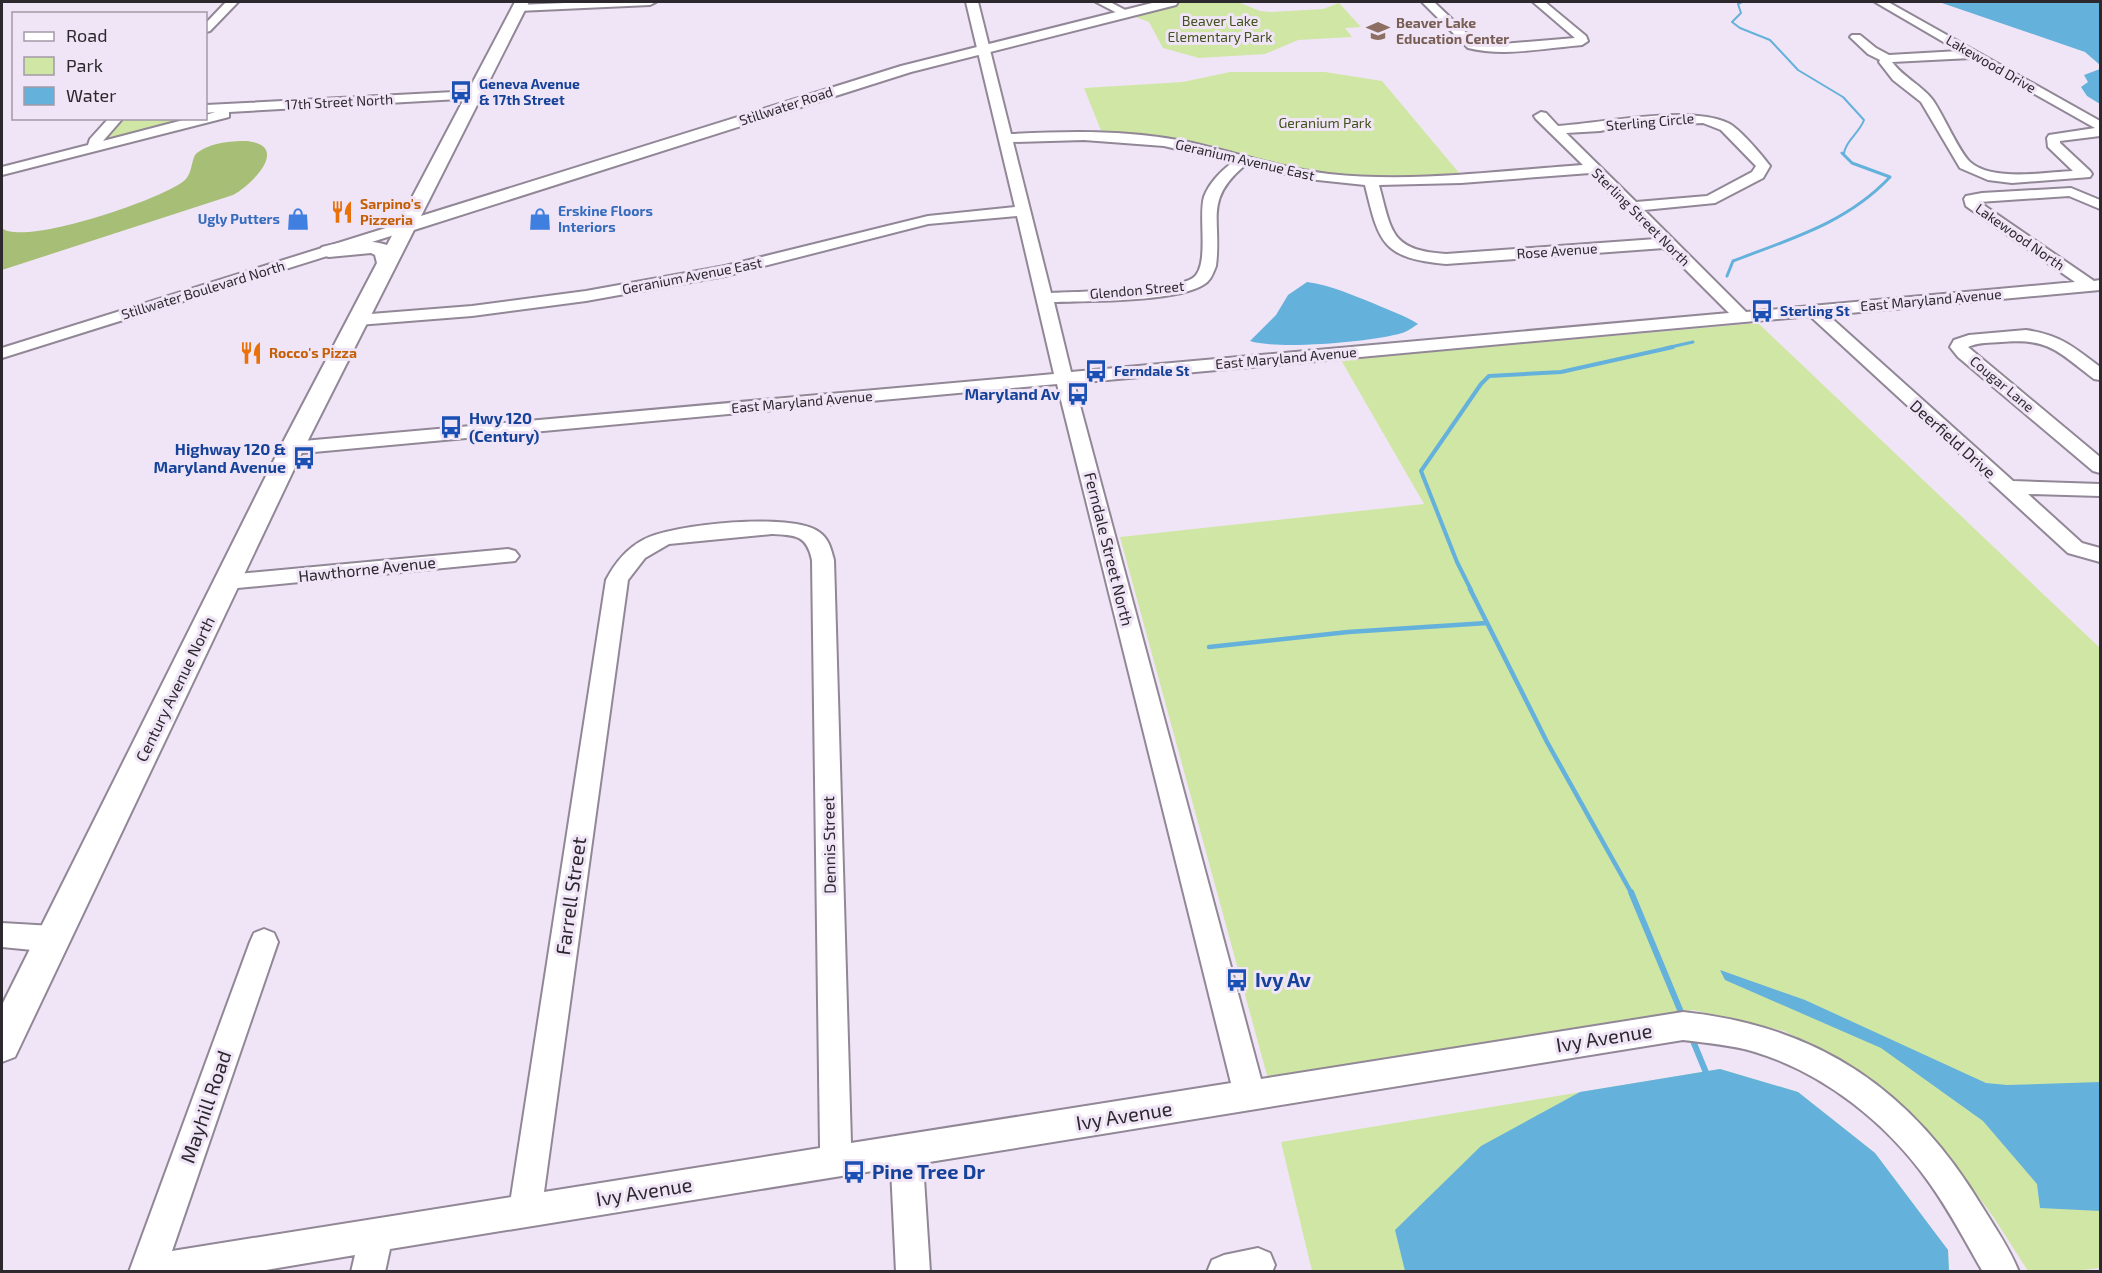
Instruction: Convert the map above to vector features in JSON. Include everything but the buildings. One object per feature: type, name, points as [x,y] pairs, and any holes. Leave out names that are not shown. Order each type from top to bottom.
[{"type":"main road","name":"Stillwater Road","points":[[405,227],[860,83],[984,48],[1171,2]]},
{"type":"main road","points":[[473,95],[520,5]]},
{"type":"main road","name":"Century Avenue North","points":[[2,1044],[292,448],[473,95]]},
{"type":"main road","points":[[424,190],[426,202],[432,207],[444,209],[468,207]]},
{"type":"main road","points":[[328,251],[376,248],[384,252],[387,263]]},
{"type":"street","points":[[207,28],[232,2]]},
{"type":"street","points":[[520,5],[650,2]]},
{"type":"street","name":"Ferndale Street North","points":[[972,2],[1064,378],[1250,1096]]},
{"type":"street","points":[[1102,2],[1125,13]]},
{"type":"street","points":[[1428,2],[1472,45],[1478,48],[1500,49],[1581,41],[1582,38],[1539,2]]},
{"type":"street","name":"Lakewood Drive","points":[[1881,2],[2100,126]]},
{"type":"street","points":[[1856,37],[1872,51],[1887,59],[1973,54]]},
{"type":"street","points":[[1887,59],[1885,62],[1897,77],[1926,100],[1965,165],[1993,177],[2012,179],[2085,174]]},
{"type":"street","name":"17th Street North","points":[[207,109],[473,95]]},
{"type":"street","points":[[207,118],[255,106]]},
{"type":"street","name":"Sterling Street North","points":[[1541,116],[1742,317]]},
{"type":"street","name":"Sterling Circle","points":[[1554,130],[1600,127],[1626,122],[1704,118],[1726,127],[1763,166],[1758,175],[1710,200],[1631,207]]},
{"type":"street","points":[[95,147],[95,142],[115,120]]},
{"type":"street","points":[[2,171],[200,120]]},
{"type":"street","points":[[2100,132],[2054,138],[2053,144],[2085,174],[2100,183]]},
{"type":"street","name":"Geranium Avenue East","points":[[1005,138],[1075,135],[1137,138],[1184,145],[1301,174],[1371,181],[1593,169]]},
{"type":"street","name":"Glendon Street","points":[[1044,298],[1172,290],[1200,280],[1209,270],[1208,218],[1211,197],[1224,177],[1243,160]]},
{"type":"street","name":"Rose Avenue","points":[[1371,181],[1386,236],[1390,242],[1412,254],[1446,259],[1668,243]]},
{"type":"street","name":"Lakewood North","points":[[2098,286],[1971,202],[1971,199],[2071,192],[2100,205]]},
{"type":"street","name":"Geranium Avenue East","points":[[354,328],[586,296],[748,266],[928,220],[1023,211]]},
{"type":"street","name":"Stillwater Boulevard North","points":[[2,353],[405,227]]},
{"type":"street","name":"East Maryland Avenue","points":[[292,448],[2098,286]]},
{"type":"street","name":"Deerfield Drive","points":[[1813,310],[2075,548],[2100,555]]},
{"type":"street","name":"Cougar Lane","points":[[2100,375],[2061,345],[2046,338],[2026,335],[1969,340],[1960,344],[1959,347],[2100,466]]},
{"type":"street","points":[[2006,487],[2100,490]]},
{"type":"street","name":"Farrell Street","points":[[525,1212],[617,580],[631,559],[654,543],[666,538],[773,526],[807,534]]},
{"type":"street","name":"Dennis Street","points":[[807,534],[819,544],[823,560],[836,1162]]},
{"type":"street","name":"Hawthorne Avenue","points":[[227,582],[508,556]]},
{"type":"street","points":[[2,935],[53,939]]},
{"type":"street","name":"Mayhill Road","points":[[147,1271],[264,942]]},
{"type":"street","name":"Ivy Avenue","points":[[147,1271],[1250,1096],[1659,1028],[1702,1027],[1743,1033],[1774,1043],[1810,1059],[1852,1085],[1903,1128],[1929,1157],[1954,1192],[2002,1272]]},
{"type":"street","points":[[906,1151],[913,1272]]},
{"type":"street","points":[[368,1272],[376,1235]]},
{"type":"street","points":[[1224,1272],[1258,1265]]},
{"type":"green space","name":"Beaver Lake Elementary Park","points":[[1171,2],[1238,2],[1260,11],[1271,12],[1323,9],[1339,3],[1361,27],[1345,28],[1352,37],[1298,40],[1265,54],[1199,58],[1163,48],[1149,22],[1125,13]]},
{"type":"green space","name":"Geranium Park","points":[[1230,72],[1325,72],[1382,81],[1460,174],[1372,179],[1301,172],[1102,133],[1084,88],[1183,82]]},
{"type":"green space","points":[[123,120],[192,120],[104,141]]},
{"type":"green space","points":[[246,141],[259,144],[266,150],[267,157],[258,174],[233,195],[2,270],[2,228],[15,232],[36,231],[123,209],[185,180],[195,155],[200,151],[212,145]]},
{"type":"green space","points":[[1758,323],[2100,648],[2100,1268],[2065,1272],[2028,1271],[1994,1218],[1940,1144],[1860,1073],[1784,1031],[1693,1010],[1268,1079],[1120,537],[1424,504],[1341,360]]},
{"type":"green space","points":[[1720,1069],[1798,1092],[1875,1153],[1948,1250],[1949,1271],[1312,1271],[1281,1142]]},
{"type":"water","points":[[1939,2],[2100,2],[2100,65],[2085,52]]},
{"type":"water","points":[[2100,69],[2100,104],[2087,96],[2081,87],[2088,82],[2084,75]]},
{"type":"water","points":[[1307,282],[1325,285],[1350,294],[1418,324],[1402,333],[1348,342],[1281,345],[1250,341],[1276,315],[1288,295]]},
{"type":"water","points":[[1720,970],[1805,1000],[1986,1083],[2007,1085],[2100,1082],[2100,1211],[2040,1208],[2037,1184],[1983,1121],[1881,1048],[1725,980]]},
{"type":"water","points":[[1720,1069],[1798,1092],[1875,1153],[1948,1250],[1949,1271],[1405,1271],[1395,1230],[1481,1146],[1580,1092]]},
{"type":"waterway","points":[[1742,2],[1738,4],[1741,13],[1732,22],[1740,28],[1770,40],[1798,70],[1843,97],[1864,120],[1846,147],[1844,155]]},
{"type":"waterway","points":[[1727,276],[1733,261],[1796,237],[1836,218],[1873,193],[1890,177],[1852,163],[1844,155]]},
{"type":"waterway","points":[[1666,348],[1693,342]]},
{"type":"waterway","points":[[1471,590],[1457,562],[1421,471],[1481,384],[1489,376],[1561,372],[1673,347]]},
{"type":"waterway","points":[[1470,589],[1547,742],[1631,893]]},
{"type":"waterway","points":[[1209,647],[1348,632],[1487,623]]},
{"type":"waterway","points":[[1631,893],[1683,1017]]},
{"type":"waterway","points":[[1691,1036],[1707,1075]]},
{"type":"place","name":"Beaver Lake Education Center","points":[[1378,31]]},
{"type":"place","name":"Geneva Avenue & 17th Street","points":[[461,92]]},
{"type":"place","name":"Sarpino's Pizzeria","points":[[342,212]]},
{"type":"place","name":"Ugly Putters","points":[[298,219]]},
{"type":"place","name":"Erskine Floors Interiors","points":[[540,219]]},
{"type":"place","name":"Sterling St","points":[[1762,311]]},
{"type":"place","name":"Rocco's Pizza","points":[[251,353]]},
{"type":"place","name":"Ferndale St","points":[[1096,371]]},
{"type":"place","name":"Maryland Av","points":[[1078,394]]},
{"type":"place","name":"Hwy 120 (Century)","points":[[451,427]]},
{"type":"place","name":"Highway 120 & Maryland Avenue","points":[[304,458]]},
{"type":"place","name":"Ivy Av","points":[[1237,980]]},
{"type":"place","name":"Pine Tree Dr","points":[[854,1172]]}]
